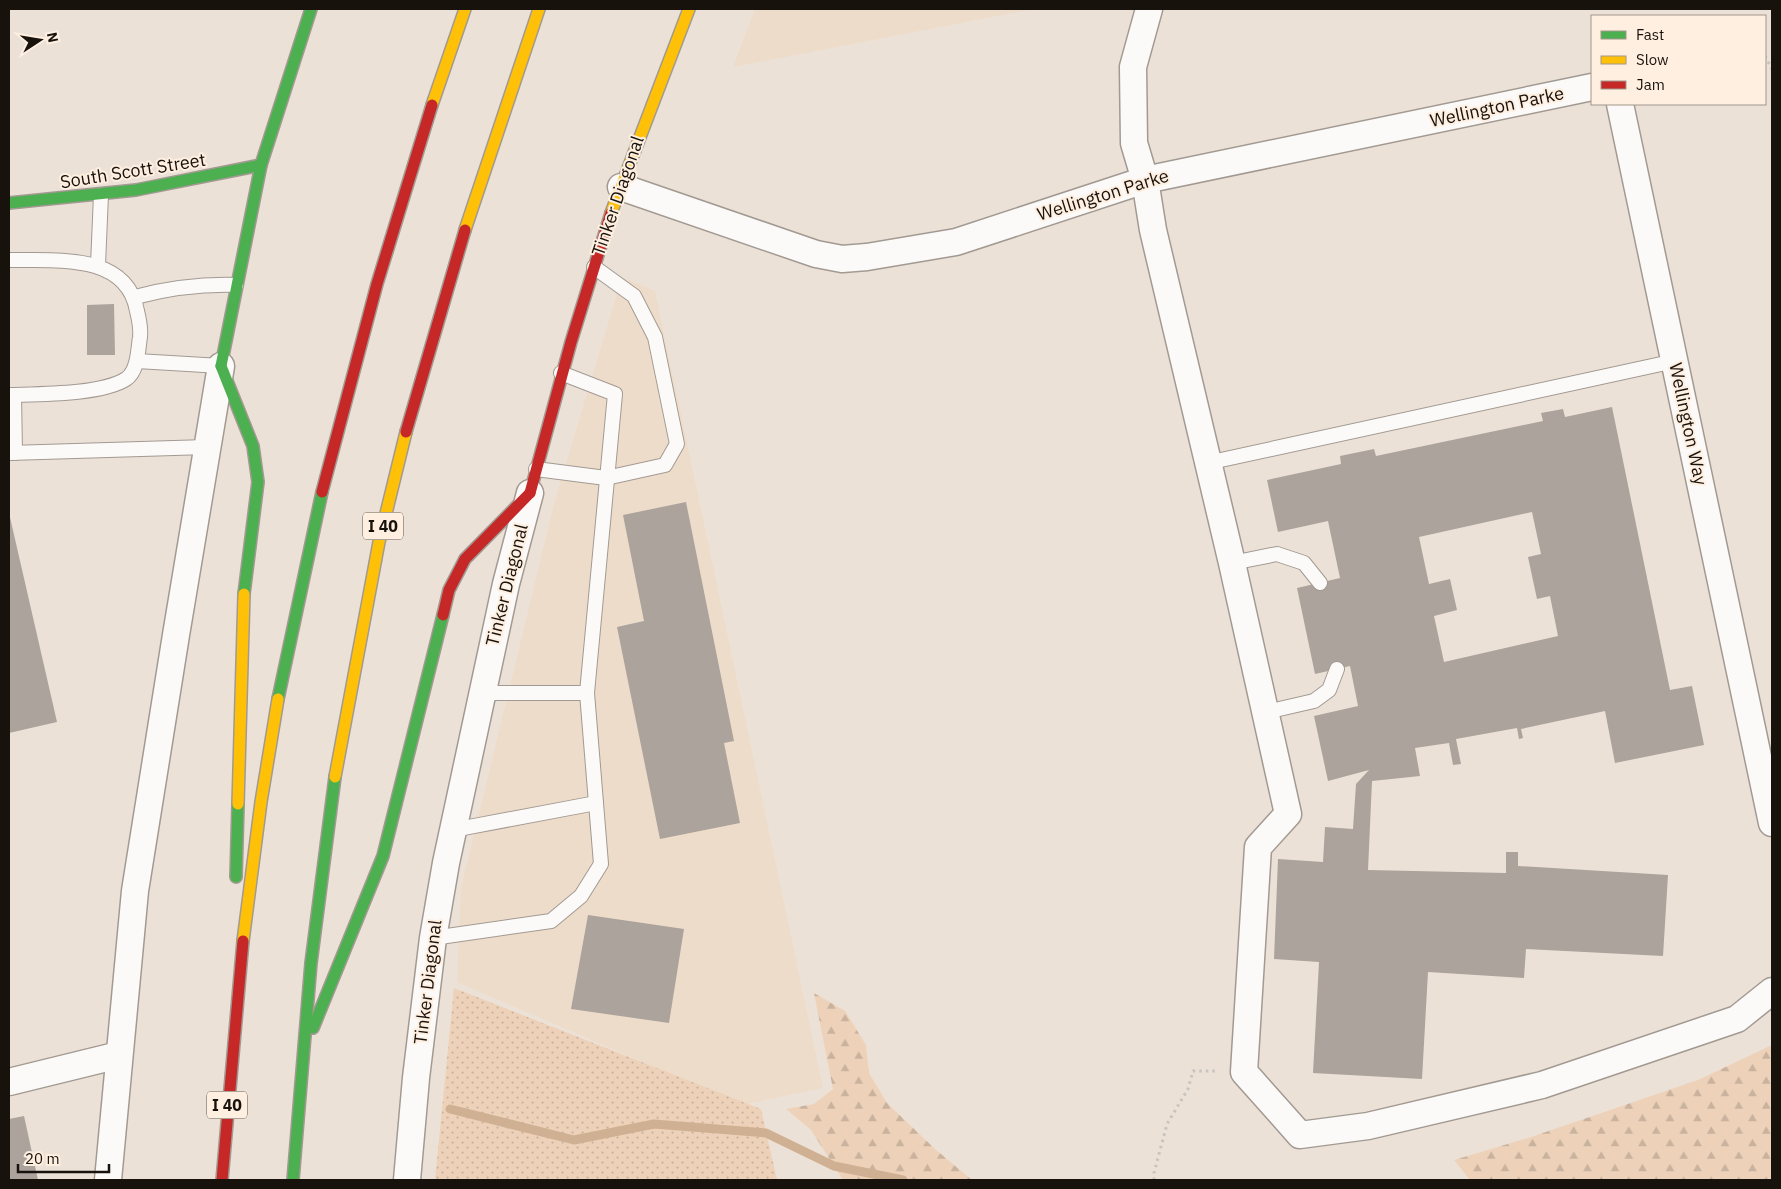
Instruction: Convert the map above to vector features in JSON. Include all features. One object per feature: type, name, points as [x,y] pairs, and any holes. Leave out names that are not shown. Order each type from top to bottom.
[{"type":"main road","points":[[233,1031],[242,606],[258,482],[253,446],[221,366],[260,165],[311,9]]},
{"type":"main road","name":"I 40","points":[[222,1180],[233,1031],[261,800],[286,654],[321,489],[385,249],[434,93],[465,9]]},
{"type":"main road","name":"I 40","points":[[293,1180],[300,1059],[329,815],[352,675],[387,506],[451,269],[500,114],[539,9]]},
{"type":"main road","name":"Tinker Diagonal","points":[[533,481],[561,373],[594,267],[646,116],[689,9]]},
{"type":"main road","name":"South Scott Street","points":[[9,203],[54,201],[155,187],[260,165]]},
{"type":"main road","points":[[300,1059],[383,856],[449,590],[465,559],[533,481]]},
{"type":"street","points":[[1149,9],[1133,67],[1134,143],[1145,180],[1153,230],[1232,563],[1288,814],[1258,847],[1244,1072],[1300,1135],[1368,1126],[1542,1085],[1737,1019],[1772,991]]},
{"type":"street","name":"Wellington Parke","points":[[621,187],[816,254],[842,259],[867,257],[956,242],[1145,180],[1591,87]]},
{"type":"street","name":"Wellington Way","points":[[1620,105],[1772,823]]},
{"type":"street","points":[[108,1180],[136,891],[221,366]]},
{"type":"street","name":"Tinker Diagonal","points":[[407,1180],[416,1078],[432,938],[453,830],[506,584],[533,481]]},
{"type":"street","points":[[9,1082],[120,1055]]},
{"type":"lane","points":[[98,265],[101,194]]},
{"type":"lane","points":[[9,260],[98,265],[118,276],[135,297],[141,332],[137,361],[127,379],[105,387],[51,394],[11,395],[12,453],[207,447]]},
{"type":"lane","points":[[533,481],[606,478],[665,465],[677,444],[655,337],[634,296],[594,267]]},
{"type":"lane","points":[[135,297],[169,288],[207,284],[236,285]]},
{"type":"lane","points":[[137,361],[221,366]]},
{"type":"lane","points":[[1207,463],[1675,361]]},
{"type":"lane","points":[[432,938],[551,921],[581,896],[601,864],[587,693],[606,478],[616,394],[561,373]]},
{"type":"lane","points":[[1232,563],[1277,554],[1304,563],[1320,583]]},
{"type":"lane","points":[[1266,712],[1314,701],[1328,690],[1337,670]]},
{"type":"lane","points":[[482,694],[587,693]]},
{"type":"lane","points":[[453,830],[596,803]]},
{"type":"path","points":[[1766,58],[1772,69]]},
{"type":"path","points":[[1154,1180],[1154,1173],[1167,1124],[1188,1089],[1193,1070],[1244,1072]]},
{"type":"shaded area","points":[[755,9],[1034,9],[733,67]]},
{"type":"shaded area","points":[[622,277],[655,291],[823,1088],[742,1105],[457,982],[461,888],[554,504]]},
{"type":"green space","points":[[454,988],[761,1109],[777,1180],[435,1180]]},
{"type":"green space","points":[[814,993],[845,1011],[866,1045],[869,1073],[887,1103],[935,1149],[972,1180],[843,1180],[811,1130],[786,1109],[814,1104],[833,1089]]},
{"type":"green space","points":[[1772,1045],[1772,1178],[1761,1180],[1470,1180],[1454,1160],[1528,1138],[1698,1080]]},
{"type":"building","points":[[114,304],[115,355],[87,355],[87,305]]},
{"type":"building","points":[[1612,407],[1670,690],[1692,686],[1704,745],[1615,763],[1605,711],[1521,729],[1523,738],[1519,739],[1517,728],[1456,739],[1461,764],[1453,765],[1449,743],[1415,748],[1420,776],[1372,781],[1368,870],[1506,873],[1506,852],[1518,852],[1518,866],[1668,875],[1663,956],[1526,949],[1524,978],[1428,972],[1422,1079],[1313,1073],[1319,962],[1274,959],[1278,859],[1323,862],[1325,827],[1353,829],[1356,784],[1369,770],[1328,781],[1314,716],[1358,706],[1350,666],[1315,674],[1297,588],[1340,578],[1328,521],[1278,532],[1267,480],[1341,464],[1340,456],[1374,449],[1376,456],[1543,421],[1541,413],[1563,409],[1565,417]],"holes":[[[1532,512],[1541,554],[1528,557],[1537,599],[1550,596],[1558,636],[1444,662],[1434,616],[1457,610],[1450,579],[1429,584],[1419,537]]]},
{"type":"building","points":[[686,502],[734,741],[724,743],[740,823],[660,839],[617,627],[644,621],[623,515]]},
{"type":"building","points":[[9,513],[57,722],[9,733]]},
{"type":"building","points":[[588,915],[684,929],[669,1023],[571,1009]]},
{"type":"building","points":[[24,1116],[38,1180],[9,1180],[9,1119]]},
{"type":"waterway","points":[[450,1109],[574,1140],[654,1124],[766,1133],[834,1166],[903,1180]]},
{"type":"traffic: fast","points":[[221,366],[261,165],[311,9]]},
{"type":"traffic: fast","points":[[9,203],[136,190],[261,165]]},
{"type":"traffic: fast","points":[[221,366],[253,446],[258,482],[244,594]]},
{"type":"traffic: fast","points":[[278,699],[322,492]]},
{"type":"traffic: fast","points":[[313,1028],[383,856],[443,615]]},
{"type":"traffic: fast","points":[[293,1180],[311,963],[335,777]]},
{"type":"traffic: fast","points":[[236,877],[238,804]]},
{"type":"traffic: slow","points":[[432,105],[465,9]]},
{"type":"traffic: slow","points":[[465,230],[539,9]]},
{"type":"traffic: slow","points":[[611,213],[689,9]]},
{"type":"traffic: slow","points":[[335,777],[379,542],[406,432]]},
{"type":"traffic: slow","points":[[238,804],[244,594]]},
{"type":"traffic: slow","points":[[243,941],[261,802],[278,699]]},
{"type":"traffic: jam","points":[[322,492],[377,284],[432,105]]},
{"type":"traffic: jam","points":[[530,493],[571,342],[611,213]]},
{"type":"traffic: jam","points":[[406,432],[465,230]]},
{"type":"traffic: jam","points":[[443,615],[449,590],[465,559],[530,493]]},
{"type":"traffic: jam","points":[[222,1180],[243,941]]}]
